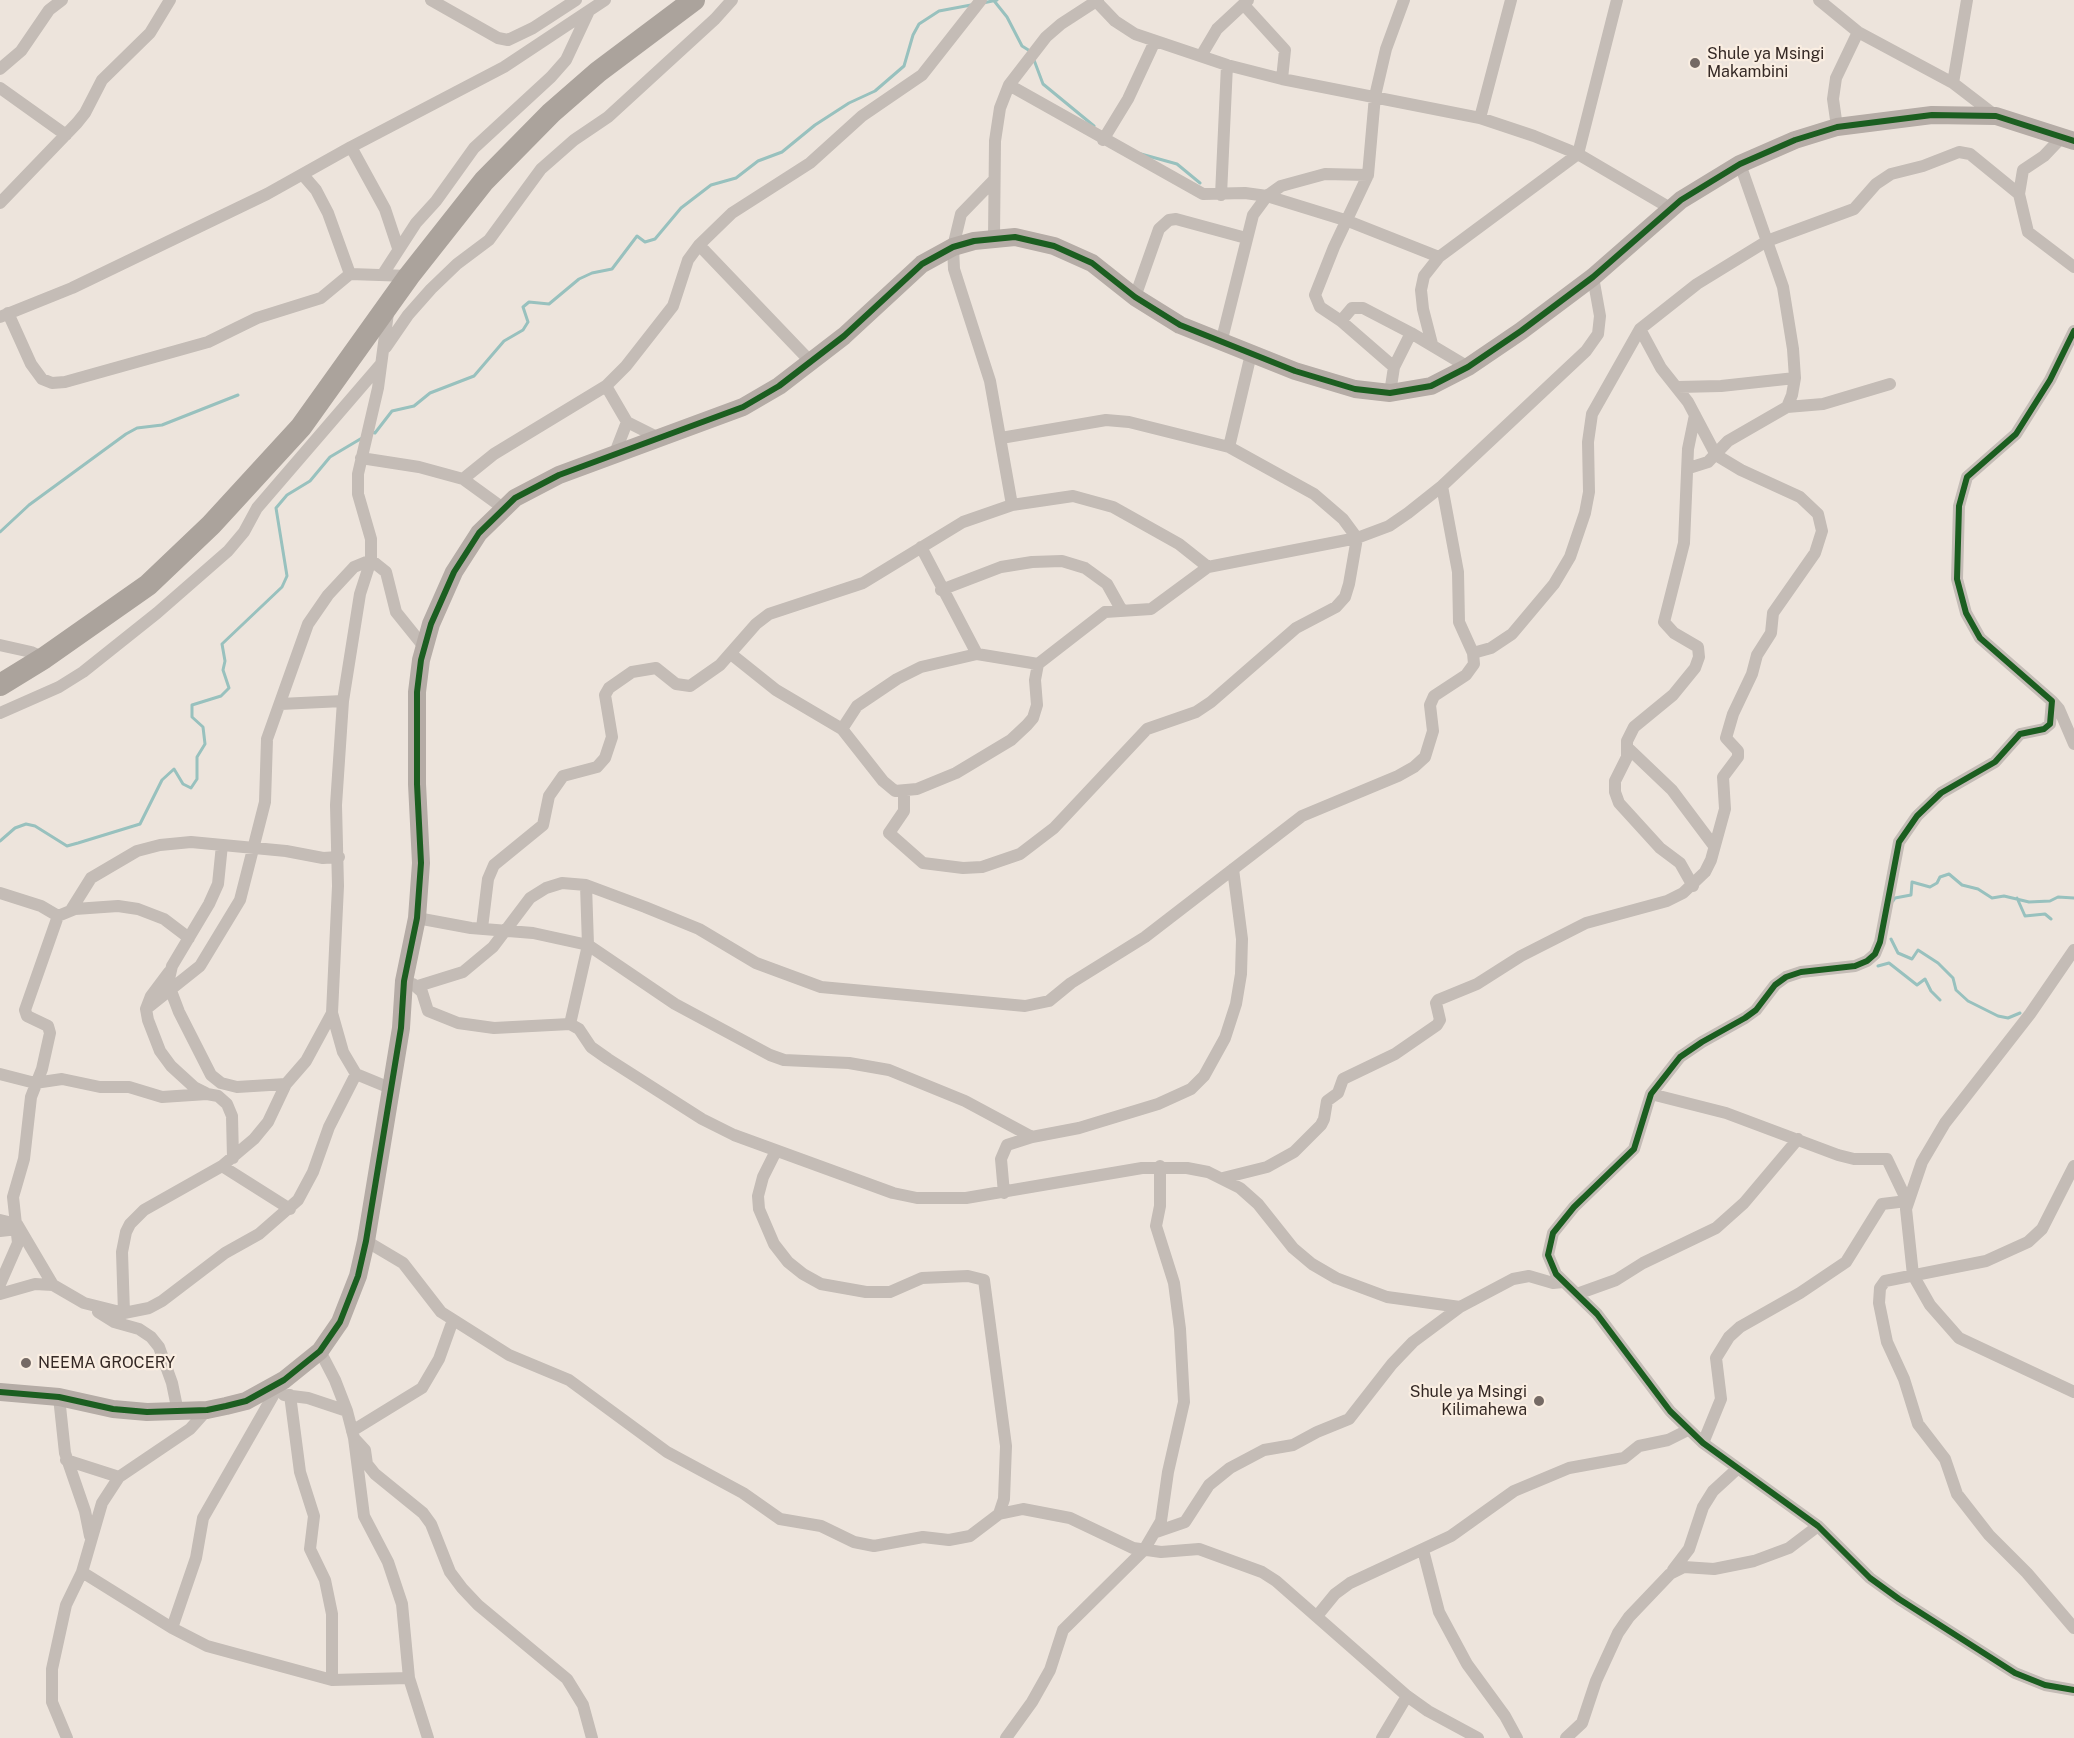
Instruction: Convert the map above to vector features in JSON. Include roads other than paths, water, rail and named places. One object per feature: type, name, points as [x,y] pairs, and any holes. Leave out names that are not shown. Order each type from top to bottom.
[{"type":"highway","points":[[0,684],[44,658],[148,585],[211,525],[301,427],[409,276],[484,181],[551,113],[598,72],[694,0]]},
{"type":"street","points":[[0,69],[21,51],[49,10],[62,0]]},
{"type":"street","points":[[0,202],[86,113],[102,80],[150,33],[170,0]]},
{"type":"street","points":[[431,0],[498,38],[507,40],[533,28],[576,0]]},
{"type":"street","points":[[409,276],[350,274],[321,298],[257,318],[208,342],[65,382],[52,383],[42,379],[31,364],[4,315],[81,283],[230,213],[303,175],[351,147],[504,67],[606,0]]},
{"type":"street","points":[[0,713],[59,687],[83,672],[158,613],[228,551],[244,532],[257,508],[382,357],[408,315],[431,289],[457,264],[489,240],[541,169],[574,140],[608,117],[715,19],[732,0]]},
{"type":"street","points":[[464,479],[494,454],[606,386],[626,366],[673,306],[688,260],[699,245],[732,213],[810,163],[862,116],[896,95],[922,75],[981,0]]},
{"type":"street","points":[[994,237],[995,141],[1000,108],[1009,85],[1046,37],[1097,0],[1115,21],[1135,34],[1227,65],[1282,79],[1480,118],[1578,154],[1670,208]]},
{"type":"street","points":[[1394,367],[1341,321],[1320,307],[1315,295],[1334,247],[1368,175],[1375,96],[1386,49],[1404,0]]},
{"type":"street","points":[[1480,118],[1511,0]]},
{"type":"street","points":[[1431,344],[1421,290],[1424,276],[1439,257],[1578,154],[1617,0]]},
{"type":"street","points":[[1819,0],[1858,32],[1953,83],[1996,116]]},
{"type":"street","points":[[1953,83],[1967,0]]},
{"type":"street","points":[[1202,56],[1217,29],[1246,2],[1285,50],[1282,79]]},
{"type":"street","points":[[383,274],[398,248],[474,148],[551,77],[566,60],[588,12]]},
{"type":"street","points":[[1837,128],[1833,99],[1836,78],[1858,32]]},
{"type":"street","points":[[1103,140],[1128,99],[1155,41]]},
{"type":"street","points":[[1221,195],[1227,65]]},
{"type":"street","points":[[1009,85],[1188,188],[1203,194],[1245,193],[1267,196],[1348,220],[1439,257]]},
{"type":"street","points":[[0,88],[66,135]]},
{"type":"street","points":[[0,1392],[59,1397],[113,1410],[178,1412],[207,1410],[246,1401],[268,1393],[320,1351],[340,1322],[358,1276],[366,1241],[390,1088],[411,984],[421,863],[417,784],[417,692],[424,648],[431,624],[454,572],[479,533],[515,498],[559,476],[615,453],[743,407],[779,386],[844,336],[922,264],[953,247],[994,237],[1036,240],[1092,263],[1135,297],[1180,325],[1251,354],[1355,389],[1389,393],[1431,386],[1468,367],[1521,332],[1593,277],[1670,208],[1740,164],[1795,140],[1837,128],[1932,115],[1996,116],[2068,139]]},
{"type":"street","points":[[2068,139],[2023,170],[2019,194],[2028,232],[2074,267]]},
{"type":"street","points":[[351,147],[385,209],[398,248]]},
{"type":"street","points":[[1473,653],[1491,648],[1512,634],[1554,584],[1570,557],[1580,534],[1589,492],[1588,442],[1592,414],[1640,329],[1697,284],[1767,241],[1854,209],[1876,184],[1891,174],[1923,166],[1959,152],[1971,154],[2019,194]]},
{"type":"street","points":[[1740,164],[1783,287],[1794,378],[1787,407]]},
{"type":"street","points":[[303,175],[316,190],[328,213],[350,274]]},
{"type":"street","points":[[1221,342],[1253,215],[1267,196],[1281,186],[1314,177],[1368,175]]},
{"type":"street","points":[[994,180],[960,214],[953,247],[954,268],[990,381],[1012,505]]},
{"type":"street","points":[[1135,297],[1159,230],[1169,220],[1176,219],[1246,238]]},
{"type":"street","points":[[699,245],[810,361]]},
{"type":"street","points":[[731,654],[776,690],[842,729],[883,781],[895,791],[904,792],[956,773],[1011,740],[1034,718],[1037,705],[1035,681],[1038,664],[1105,612],[1121,609],[1151,609],[1208,567],[1357,538],[1389,526],[1442,486],[1586,351],[1598,334],[1600,316],[1593,277]]},
{"type":"street","points":[[389,306],[369,431],[361,458],[358,494],[371,539],[371,560],[360,594],[343,701],[336,805],[339,857],[332,1013],[343,1052],[356,1074],[390,1088]]},
{"type":"street","points":[[1341,321],[1352,308],[1358,307],[1411,333],[1468,367]]},
{"type":"street","points":[[1223,1178],[1267,1167],[1294,1152],[1320,1125],[1324,1119],[1327,1101],[1338,1093],[1343,1079],[1395,1054],[1437,1025],[1440,1020],[1436,1003],[1438,1000],[1477,984],[1521,956],[1586,923],[1667,901],[1693,886],[1705,873],[1725,809],[1723,777],[1738,757],[1738,751],[1726,738],[1733,714],[1752,674],[1757,655],[1771,633],[1773,613],[1815,553],[1822,531],[1818,514],[1800,497],[1741,470],[1716,454],[1695,415],[1677,387],[1661,368],[1640,329]]},
{"type":"street","points":[[2074,331],[2050,380],[2016,434],[1967,477],[1959,506],[1957,579],[1971,625],[2012,668],[2059,709],[2074,744]]},
{"type":"street","points":[[1389,393],[1394,367],[1411,333]]},
{"type":"street","points":[[1229,447],[1251,354]]},
{"type":"street","points":[[1677,387],[1721,386],[1794,378]]},
{"type":"street","points":[[1689,468],[1708,462],[1728,441],[1787,407],[1824,404],[1890,384]]},
{"type":"street","points":[[606,386],[627,422],[657,437]]},
{"type":"street","points":[[1693,886],[1680,863],[1660,848],[1619,803],[1615,792],[1615,781],[1627,757],[1627,741],[1634,727],[1673,694],[1695,668],[1699,657],[1698,647],[1674,633],[1664,622],[1684,543],[1689,468],[1688,449],[1695,415]]},
{"type":"street","points":[[904,792],[904,811],[889,833],[922,863],[963,868],[982,867],[1020,854],[1054,828],[1147,729],[1196,712],[1296,628],[1336,607],[1345,597],[1349,584],[1357,538],[1332,507],[1314,494],[1229,447],[1130,422],[1106,420],[1001,438]]},
{"type":"street","points":[[615,453],[627,422]]},
{"type":"street","points":[[361,458],[418,467],[464,479],[503,508]]},
{"type":"street","points":[[411,984],[463,972],[493,947],[508,930],[517,912],[530,898],[546,888],[562,883],[586,885],[699,929],[756,963],[806,983],[844,990],[1025,1006],[1049,1001],[1080,977],[1145,938],[1287,826],[1314,809],[1414,767],[1425,757],[1431,745],[1433,731],[1430,705],[1434,696],[1466,675],[1474,664],[1473,653],[1459,622],[1458,572],[1442,486]]},
{"type":"street","points":[[482,928],[488,879],[494,865],[503,855],[543,825],[549,796],[563,776],[597,767],[606,758],[612,737],[605,695],[609,688],[632,672],[650,668],[662,670],[676,684],[690,686],[731,654],[738,643],[769,614],[863,583],[963,522],[1012,505],[1073,496],[1113,507],[1179,544],[1208,567]]},
{"type":"street","points":[[921,547],[941,590],[977,654]]},
{"type":"street","points":[[371,560],[386,572],[396,612],[424,648]]},
{"type":"street","points":[[146,1009],[200,966],[220,937],[240,900],[265,802],[267,739],[308,624],[342,578],[354,567],[371,560]]},
{"type":"street","points":[[941,590],[1001,567],[1032,562],[1062,561],[1085,568],[1107,584],[1121,609]]},
{"type":"street","points":[[0,645],[31,652],[44,658]]},
{"type":"street","points":[[842,729],[857,706],[897,679],[921,667],[977,654],[1038,664]]},
{"type":"street","points":[[280,704],[343,701]]},
{"type":"street","points":[[2052,701],[2050,724],[2044,729],[2020,734],[1995,762],[1941,793],[1905,832],[1896,854],[1891,893],[1875,954],[1855,966],[1801,972],[1786,977],[1775,985],[1756,1010],[1680,1057],[1652,1094],[1634,1149],[1587,1192],[1553,1233],[1548,1255],[1551,1265],[1563,1282],[1597,1314],[1670,1411],[1703,1443],[1818,1526],[1870,1578],[1899,1599],[2000,1664],[2030,1680],[2063,1690],[2074,1690]]},
{"type":"street","points":[[1628,748],[1672,790],[1714,846]]},
{"type":"street","points":[[71,910],[91,878],[137,851],[160,845],[191,843],[222,845],[252,850],[339,857]]},
{"type":"street","points":[[207,1094],[194,1087],[171,1066],[153,1036],[146,1009],[151,996],[169,972],[209,904],[218,884],[222,845]]},
{"type":"street","points":[[1004,1193],[1002,1151],[1014,1142],[1079,1128],[1158,1104],[1191,1089],[1204,1076],[1225,1038],[1236,1004],[1241,974],[1242,939],[1233,869]]},
{"type":"street","points":[[570,1024],[588,945],[586,885]]},
{"type":"street","points":[[0,893],[35,903],[58,916]]},
{"type":"street","points":[[0,1284],[18,1243],[13,1197],[24,1159],[26,1124],[35,1083],[42,1069],[50,1029],[40,1021],[27,1016],[25,1010],[58,916],[71,910],[118,906],[138,909],[164,919],[189,938]]},
{"type":"street","points":[[417,918],[508,930],[588,945],[675,1004],[770,1055],[784,1060],[849,1063],[889,1071],[965,1101],[1032,1137]]},
{"type":"street","points":[[1907,1201],[1922,1162],[1945,1123],[2030,1014],[2074,950]]},
{"type":"street","points":[[169,972],[171,991],[179,1012],[211,1076],[221,1083],[237,1088],[286,1084]]},
{"type":"street","points":[[411,984],[428,1011],[458,1023],[494,1028],[570,1024],[579,1029],[591,1047],[702,1119],[776,1151],[870,1186],[917,1198],[966,1198],[1004,1193],[1054,1182],[1160,1167],[1197,1170],[1223,1178],[1258,1204],[1293,1248],[1312,1264],[1336,1278],[1387,1297],[1460,1307]]},
{"type":"street","points":[[124,1313],[122,1252],[130,1224],[144,1210],[233,1158],[268,1122],[286,1084],[306,1061],[332,1013]]},
{"type":"street","points":[[0,1074],[35,1083],[74,1080],[84,1085],[100,1087],[139,1088],[162,1097],[207,1094],[218,1096],[227,1104],[232,1116],[233,1158]]},
{"type":"street","points":[[84,1303],[124,1313],[149,1308],[225,1253],[259,1234],[290,1209],[305,1189],[329,1127],[356,1074]]},
{"type":"street","points":[[1652,1094],[1726,1113],[1854,1159],[1887,1159],[1907,1201],[1913,1275],[1929,1305],[1959,1338],[2074,1392]]},
{"type":"street","points":[[1577,1293],[1616,1280],[1643,1263],[1716,1228],[1744,1203],[1798,1139]]},
{"type":"street","points":[[776,1151],[763,1177],[758,1196],[759,1209],[774,1244],[788,1262],[803,1274],[829,1286],[866,1292],[890,1292],[922,1278],[968,1276],[984,1280],[1006,1446],[1005,1480],[999,1514]]},
{"type":"street","points":[[222,1166],[290,1209]]},
{"type":"street","points":[[2074,1166],[2042,1229],[2028,1242],[1986,1261],[1886,1281],[1880,1288],[1879,1303],[1887,1342],[1904,1379],[1918,1424],[1945,1459],[1951,1470],[1952,1486],[1964,1504],[2074,1628]]},
{"type":"street","points":[[1006,1738],[1032,1702],[1050,1670],[1063,1630],[1144,1550],[1156,1532],[1164,1507],[1168,1472],[1184,1402],[1180,1329],[1173,1283],[1156,1226],[1160,1206],[1160,1167]]},
{"type":"street","points":[[1703,1443],[1717,1415],[1721,1399],[1716,1358],[1729,1337],[1740,1327],[1800,1293],[1846,1262],[1882,1204],[1907,1201]]},
{"type":"street","points":[[0,1220],[17,1227],[53,1285]]},
{"type":"street","points":[[0,1231],[17,1227]]},
{"type":"street","points":[[366,1241],[403,1263],[433,1304],[453,1320],[509,1355],[568,1380],[667,1452],[743,1493],[780,1519],[821,1526],[854,1542],[874,1546],[923,1537],[949,1540],[970,1536],[999,1514],[1023,1509],[1044,1511],[1087,1525],[1124,1544],[1144,1550],[1199,1549],[1254,1569],[1276,1581],[1407,1696],[1428,1711],[1478,1738]]},
{"type":"street","points":[[1156,1532],[1185,1522],[1209,1485],[1230,1468],[1264,1450],[1293,1445],[1349,1419],[1392,1364],[1413,1342],[1460,1307],[1513,1279],[1529,1276],[1553,1283],[1563,1282]]},
{"type":"street","points":[[0,1294],[34,1284],[53,1285],[114,1322],[139,1329],[151,1337],[159,1347],[178,1412]]},
{"type":"street","points":[[353,1434],[422,1388],[439,1359],[453,1320]]},
{"type":"street","points":[[320,1351],[347,1411],[353,1434],[364,1516],[388,1562],[402,1604],[409,1678],[428,1738]]},
{"type":"street","points":[[268,1393],[290,1395],[347,1411]]},
{"type":"street","points":[[172,1628],[196,1558],[203,1518],[268,1393]]},
{"type":"street","points":[[290,1395],[300,1472],[314,1516],[310,1549],[325,1580],[332,1614],[332,1680]]},
{"type":"street","points":[[59,1397],[66,1460],[85,1511],[91,1542]]},
{"type":"street","points":[[67,1738],[52,1702],[51,1681],[66,1605],[82,1572],[102,1503],[119,1477],[190,1429],[207,1410]]},
{"type":"street","points":[[1317,1616],[1335,1594],[1350,1583],[1451,1536],[1514,1491],[1544,1477],[1594,1461],[1624,1458],[1639,1446],[1668,1440],[1688,1430]]},
{"type":"street","points":[[353,1434],[365,1450],[367,1464],[375,1474],[423,1513],[431,1524],[450,1572],[462,1588],[478,1605],[567,1679],[583,1705],[592,1738]]},
{"type":"street","points":[[66,1460],[119,1477]]},
{"type":"street","points":[[1566,1738],[1582,1723],[1596,1681],[1618,1633],[1629,1617],[1670,1574],[1689,1549],[1703,1506],[1713,1491],[1737,1469]]},
{"type":"street","points":[[1670,1574],[1684,1567],[1714,1569],[1754,1561],[1789,1548],[1818,1526]]},
{"type":"street","points":[[1423,1550],[1439,1612],[1467,1664],[1505,1716],[1517,1738]]},
{"type":"street","points":[[82,1572],[172,1628],[207,1646],[332,1680],[409,1678]]},
{"type":"street","points":[[1382,1738],[1407,1696]]},
{"type":"waterway","points":[[983,3],[997,0]]},
{"type":"waterway","points":[[995,2],[1007,17],[1022,46],[1030,51]]},
{"type":"waterway","points":[[371,432],[375,433],[392,411],[414,406],[430,393],[474,376],[504,341],[523,330],[528,322],[523,307],[529,302],[549,304],[579,279],[592,273],[612,269],[637,236],[645,242],[655,239],[681,208],[711,185],[736,178],[758,161],[782,152],[815,125],[849,103],[875,91],[904,66],[913,35],[919,24],[939,11],[971,5]]},
{"type":"waterway","points":[[1034,60],[1043,84],[1094,126]]},
{"type":"waterway","points":[[1141,154],[1177,164],[1200,183]]},
{"type":"waterway","points":[[0,532],[29,505],[126,434],[137,428],[162,425],[238,395]]},
{"type":"waterway","points":[[0,841],[15,828],[26,824],[35,826],[67,846],[140,824],[162,780],[174,769],[183,784],[191,788],[197,779],[197,757],[205,744],[203,727],[192,717],[192,705],[221,696],[229,688],[223,670],[225,661],[222,644],[282,587],[287,576],[276,508],[287,495],[310,481],[330,457],[362,438]]},
{"type":"waterway","points":[[1893,901],[1895,898],[1911,895],[1912,882],[1930,887],[1937,883],[1940,877],[1949,874],[1962,885],[1978,889],[1992,898],[2004,896],[2029,902],[2050,901],[2058,897],[2074,898]]},
{"type":"waterway","points":[[2017,898],[2025,916],[2045,914],[2051,919]]},
{"type":"waterway","points":[[1891,939],[1898,953],[1912,959],[1918,950],[1938,963],[1953,978],[1956,990],[1968,1001],[1998,1016],[2008,1018],[2020,1013]]},
{"type":"waterway","points":[[1878,966],[1889,963],[1917,985],[1925,979],[1931,991],[1940,1000]]},
{"type":"place","name":"Shule ya Msingi Makambini","points":[[1695,63]]},
{"type":"place","name":"NEEMA GROCERY","points":[[26,1363]]},
{"type":"place","name":"Shule ya Msingi Kilimahewa","points":[[1539,1401]]}]
